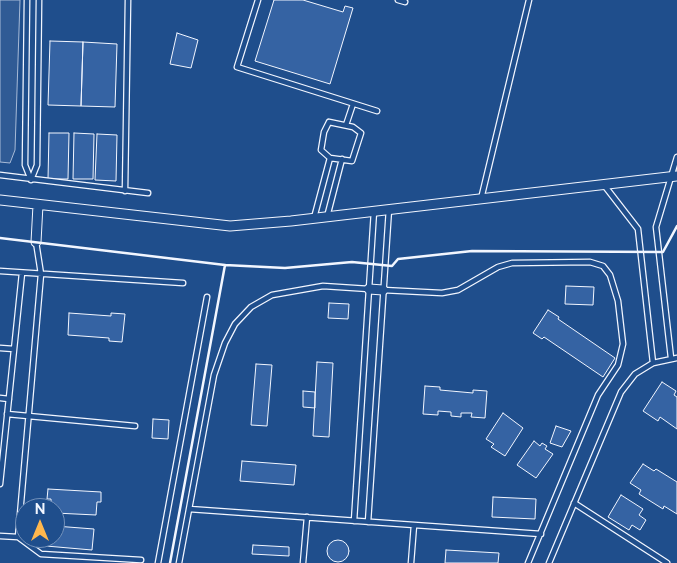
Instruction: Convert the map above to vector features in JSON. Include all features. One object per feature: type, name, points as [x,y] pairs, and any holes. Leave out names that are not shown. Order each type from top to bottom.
[{"type":"street","points":[[0,200],[230,226],[327,217],[674,176]]},
{"type":"street","points":[[36,242],[38,205]]},
{"type":"street","points":[[369,289],[383,290]]},
{"type":"lane","points":[[27,0],[25,165],[31,180]]},
{"type":"lane","points":[[31,180],[37,165],[39,0]]},
{"type":"lane","points":[[125,191],[128,0]]},
{"type":"lane","points":[[258,0],[237,67],[377,111]]},
{"type":"lane","points":[[398,0],[404,2]]},
{"type":"lane","points":[[481,199],[529,0]]},
{"type":"lane","points":[[346,125],[353,104]]},
{"type":"lane","points":[[328,122],[346,125],[361,133],[361,140],[352,161],[330,158],[321,150],[328,122]]},
{"type":"lane","points":[[671,358],[656,227],[674,176],[677,157]]},
{"type":"lane","points":[[314,218],[330,158]]},
{"type":"lane","points":[[327,217],[342,159]]},
{"type":"lane","points":[[0,175],[148,193]]},
{"type":"lane","points":[[604,185],[638,229],[653,363]]},
{"type":"lane","points":[[368,522],[388,209]]},
{"type":"lane","points":[[354,520],[374,211]]},
{"type":"lane","points":[[22,498],[41,274],[36,242]]},
{"type":"lane","points":[[383,290],[442,293],[458,290],[498,266],[512,263],[590,262],[603,266],[610,275],[618,301],[623,344],[618,365],[598,395],[528,563]]},
{"type":"lane","points":[[0,271],[183,283]]},
{"type":"lane","points":[[0,484],[22,273]]},
{"type":"lane","points":[[178,563],[214,375],[225,343],[235,324],[250,307],[272,295],[324,286],[369,289]]},
{"type":"lane","points":[[158,563],[207,296]]},
{"type":"lane","points":[[0,348],[14,349]]},
{"type":"lane","points":[[549,563],[621,392],[635,374],[653,363],[677,358]]},
{"type":"lane","points":[[0,398],[9,399]]},
{"type":"lane","points":[[7,414],[135,426]]},
{"type":"lane","points":[[574,503],[667,563]]},
{"type":"lane","points":[[189,509],[541,534]]},
{"type":"lane","points":[[303,563],[307,517]]},
{"type":"lane","points":[[411,563],[414,525]]},
{"type":"lane","points":[[0,536],[15,537]]},
{"type":"lane","points":[[33,548],[41,554],[141,560]]},
{"type":"shaded area","points":[[0,0],[20,0],[15,150],[10,163],[0,162]]},
{"type":"building","points":[[274,0],[303,0],[343,12],[345,6],[353,8],[330,84],[255,61]]},
{"type":"building","points":[[177,33],[198,40],[191,68],[170,64]]},
{"type":"building","points":[[50,41],[83,42],[81,106],[48,105]]},
{"type":"building","points":[[83,42],[117,44],[115,107],[81,106]]},
{"type":"building","points":[[49,133],[69,133],[68,179],[48,179]]},
{"type":"building","points":[[74,133],[94,134],[93,179],[73,179]]},
{"type":"building","points":[[97,134],[117,135],[116,181],[95,180]]},
{"type":"building","points":[[566,286],[594,287],[593,305],[565,304]]},
{"type":"building","points":[[329,303],[349,304],[348,319],[328,318]]},
{"type":"building","points":[[548,310],[615,358],[603,377],[544,337],[542,339],[533,333]]},
{"type":"building","points":[[69,313],[111,316],[111,313],[125,314],[122,342],[109,341],[109,338],[68,335]]},
{"type":"building","points":[[317,362],[333,363],[329,437],[313,436]]},
{"type":"building","points":[[256,364],[272,365],[267,426],[251,425]]},
{"type":"building","points":[[662,382],[676,391],[674,395],[677,397],[677,429],[660,417],[658,421],[643,411]]},
{"type":"building","points":[[425,386],[440,387],[440,390],[473,393],[473,390],[487,391],[485,418],[471,417],[472,413],[461,413],[461,417],[451,416],[451,412],[438,411],[438,415],[423,414]]},
{"type":"building","points":[[303,391],[315,392],[315,408],[303,407]]},
{"type":"building","points":[[503,413],[523,428],[505,456],[491,447],[494,444],[486,439]]},
{"type":"building","points":[[153,419],[169,420],[168,439],[152,438]]},
{"type":"building","points":[[556,426],[571,431],[562,447],[550,443]]},
{"type":"building","points":[[534,441],[540,446],[542,443],[547,446],[545,449],[553,454],[536,478],[517,465]]},
{"type":"building","points":[[242,461],[296,465],[294,485],[240,481]]},
{"type":"building","points":[[643,464],[654,471],[656,469],[677,482],[677,514],[664,506],[663,509],[639,494],[641,490],[630,483]]},
{"type":"building","points":[[48,489],[101,492],[101,502],[97,502],[96,515],[65,513],[65,498],[47,498]]},
{"type":"building","points":[[621,495],[643,509],[639,515],[646,520],[640,530],[632,525],[629,530],[608,517]]},
{"type":"building","points":[[493,497],[536,499],[535,519],[492,517]]},
{"type":"building","points":[[65,527],[94,529],[92,550],[65,548]]},
{"type":"building","points":[[338,540],[346,543],[349,551],[346,559],[338,562],[330,559],[327,551],[330,543]]},
{"type":"building","points":[[253,545],[289,547],[289,556],[252,554]]},
{"type":"building","points":[[446,550],[499,553],[498,563],[445,563]]},
{"type":"wall","points":[[0,238],[225,265],[285,268],[352,262],[392,266],[398,259],[472,251],[663,252],[677,226]]},
{"type":"wall","points":[[170,563],[225,265]]}]
